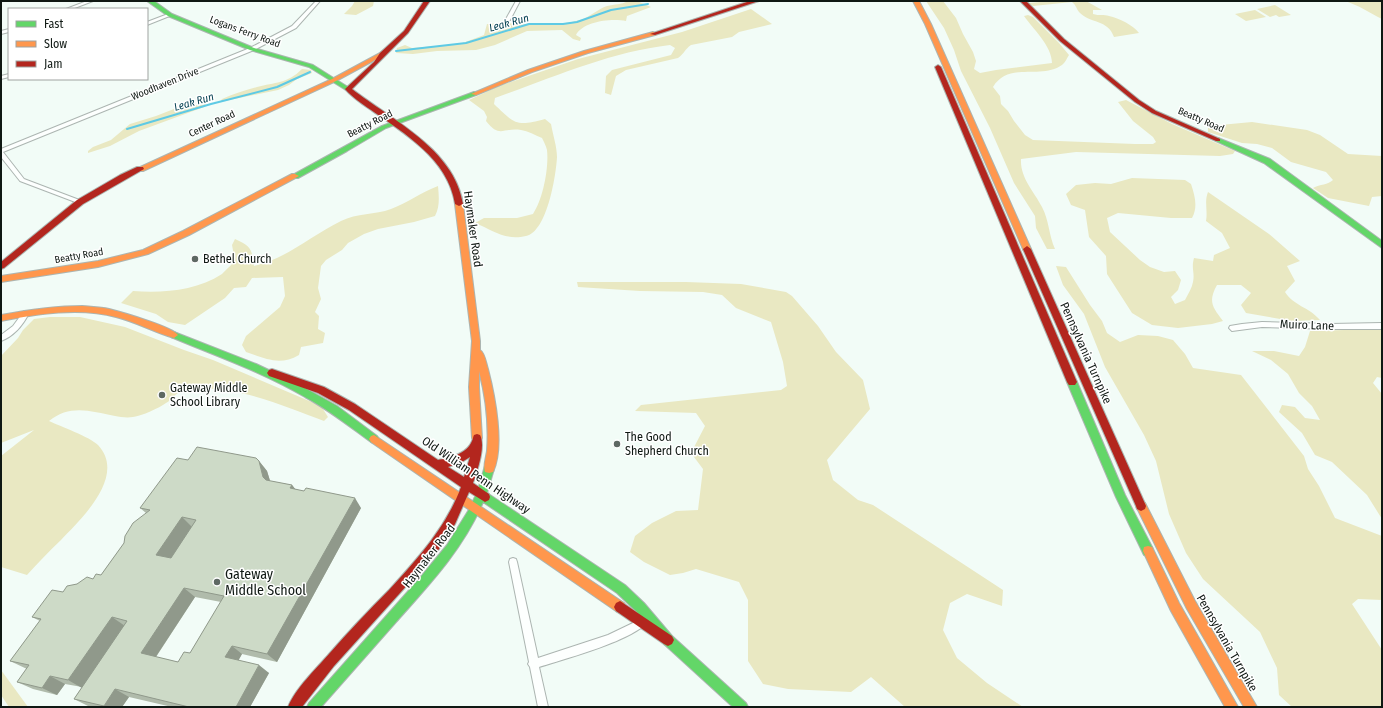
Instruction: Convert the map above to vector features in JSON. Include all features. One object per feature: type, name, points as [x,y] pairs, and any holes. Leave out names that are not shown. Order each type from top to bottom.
[{"type":"main road","name":"Logans Ferry Road","points":[[150,1],[170,15],[252,49],[311,66],[334,80]]},
{"type":"main road","name":"Center Road","points":[[1,266],[80,202],[123,177],[334,80],[382,54],[406,32],[427,1]]},
{"type":"main road","name":"Beatty Road","points":[[1,279],[98,264],[132,256],[159,247],[393,123],[466,97],[530,71],[586,52],[665,31],[756,1]]},
{"type":"main road","name":"Pennsylvania Turnpike","points":[[907,1],[929,46],[1124,503],[1168,595],[1232,707]]},
{"type":"main road","name":"Pennsylvania Turnpike","points":[[916,1],[928,24],[1143,511],[1191,605],[1251,707]]},
{"type":"main road","name":"Beatty Road","points":[[1023,1],[1048,28],[1141,105],[1267,161],[1382,244]]},
{"type":"main road","points":[[348,89],[356,79],[381,59],[382,54]]},
{"type":"main road","name":"Haymaker Road","points":[[313,707],[444,560],[463,533],[482,494],[490,467],[494,442],[493,416],[488,385],[476,341],[457,190],[448,173],[420,144],[334,80]]},
{"type":"main road","name":"Old William Penn Highway","points":[[1,318],[26,313],[61,310],[106,312],[142,322],[248,365],[328,405],[362,431],[461,500],[644,618]]},
{"type":"main road","name":"Haymaker Road","points":[[294,707],[308,687],[329,662],[420,564],[439,541],[461,500],[472,471],[477,443],[474,386],[476,341]]},
{"type":"main road","name":"Old William Penn Highway","points":[[248,365],[303,382],[335,396],[621,589],[644,618],[742,707]]},
{"type":"main road","points":[[437,464],[459,461],[470,453],[477,443]]},
{"type":"street","points":[[71,8],[91,1]]},
{"type":"street","name":"Woodhaven Drive","points":[[1,152],[252,49],[294,27],[318,1]]},
{"type":"street","points":[[508,19],[518,1]]},
{"type":"street","points":[[148,24],[170,15]]},
{"type":"street","points":[[1,152],[22,180],[80,202]]},
{"type":"street","points":[[1,338],[16,328],[26,313]]},
{"type":"street","name":"Muiro Lane","points":[[1232,328],[1247,325],[1267,324],[1382,326]]},
{"type":"street","points":[[513,562],[543,707]]},
{"type":"street","points":[[533,664],[610,639],[627,631],[644,618]]},
{"type":"green space","points":[[355,1],[374,1],[373,6],[356,15],[344,14]]},
{"type":"green space","points":[[628,1],[637,1],[651,7],[627,16],[626,21],[606,20],[585,26],[576,35],[581,38],[580,41],[573,39],[562,30],[527,31],[495,45],[476,50],[437,51],[413,54],[396,53],[397,48],[405,45],[412,48],[460,44],[484,35],[487,24],[558,24],[584,19],[607,6]]},
{"type":"green space","points":[[926,1],[943,1],[956,18],[973,52],[976,61],[974,69],[980,73],[1052,63],[1046,44],[1024,16],[1028,15],[1033,17],[1069,55],[1063,64],[1054,69],[1008,75],[1000,79],[993,87],[1000,96],[1001,104],[1008,111],[1025,135],[1033,140],[1153,144],[1156,142],[1153,137],[1133,121],[1118,102],[1126,100],[1172,124],[1235,151],[1233,154],[1220,156],[1076,152],[1021,159],[1021,166],[1025,178],[1039,201],[1048,223],[1051,239],[1055,249],[1047,249],[1036,228],[1035,216],[1014,183],[990,128],[961,71],[954,50],[944,28]]},
{"type":"green space","points":[[1051,1],[1086,1],[1102,10],[1093,10],[1093,14],[1107,15],[1117,18],[1126,22],[1139,33],[1114,37],[1108,27],[1083,16],[1072,2],[1033,6],[1028,3]]},
{"type":"green space","points":[[1345,1],[1382,1],[1382,19],[1359,7]]},
{"type":"green space","points":[[1275,5],[1291,15],[1279,17],[1276,15],[1270,17],[1257,9]]},
{"type":"green space","points":[[751,9],[772,24],[739,32],[732,37],[691,45],[678,58],[626,70],[616,76],[611,95],[605,93],[606,76],[612,70],[671,55],[675,48],[670,45],[625,53],[495,98],[494,104],[516,122],[528,123],[545,119],[551,124],[557,153],[555,177],[545,214],[540,225],[533,232],[526,236],[519,237],[505,236],[475,223],[484,218],[517,218],[533,214],[540,200],[546,174],[547,150],[542,138],[529,132],[515,129],[502,131],[495,130],[486,121],[487,117],[484,111],[469,100],[499,86],[578,59],[682,32]]},
{"type":"green space","points":[[1255,10],[1266,17],[1246,21],[1235,14]]},
{"type":"green space","points":[[302,69],[311,70],[312,73],[297,79],[278,90],[220,102],[222,99],[239,92],[286,80]]},
{"type":"green space","points":[[206,104],[204,107],[139,131],[110,146],[88,153],[88,151],[93,147],[111,140],[130,124],[179,107]]},
{"type":"green space","points":[[1252,122],[1307,130],[1320,135],[1348,154],[1382,156],[1382,196],[1372,197],[1369,206],[1328,198],[1313,188],[1329,183],[1333,180],[1326,172],[1291,162],[1272,148],[1257,144],[1242,143],[1208,132],[1208,128],[1220,125]]},
{"type":"green space","points":[[1132,178],[1185,180],[1191,184],[1195,197],[1195,210],[1192,218],[1171,218],[1118,213],[1107,218],[1110,232],[1140,260],[1150,267],[1164,272],[1175,271],[1181,280],[1178,290],[1171,297],[1175,304],[1185,300],[1192,286],[1194,258],[1213,261],[1214,255],[1230,248],[1222,233],[1206,221],[1206,199],[1208,192],[1269,234],[1300,261],[1287,266],[1295,281],[1285,292],[1289,297],[1320,320],[1292,321],[1246,313],[1241,305],[1251,293],[1241,285],[1217,285],[1214,291],[1212,304],[1223,321],[1212,324],[1178,328],[1152,325],[1132,313],[1107,274],[1106,256],[1089,237],[1085,210],[1071,205],[1066,194],[1076,185],[1095,183],[1111,184]]},
{"type":"green space","points":[[438,186],[439,198],[435,216],[378,229],[364,234],[348,243],[342,250],[326,260],[321,266],[318,288],[321,299],[315,312],[319,316],[318,329],[325,333],[323,343],[301,347],[299,355],[292,358],[279,361],[267,359],[246,352],[242,345],[246,336],[280,307],[285,296],[283,277],[252,278],[246,287],[234,288],[225,298],[185,325],[168,322],[156,314],[121,303],[133,291],[156,292],[179,290],[212,280],[222,274],[235,261],[232,245],[235,239],[248,246],[254,266],[266,263],[347,218],[391,209]]},
{"type":"green space","points":[[1056,266],[1066,267],[1102,321],[1107,333],[1120,342],[1138,335],[1158,336],[1173,340],[1185,354],[1193,368],[1241,375],[1304,456],[1308,469],[1319,486],[1335,518],[1382,536],[1382,600],[1358,599],[1352,604],[1382,650],[1382,707],[1292,707],[1279,695],[1277,668],[1260,632],[1203,579],[1186,553],[1169,514],[1156,461],[1144,435],[1105,367],[1084,314],[1063,285]]},
{"type":"green space","points":[[577,282],[686,282],[741,284],[786,292],[792,296],[818,326],[836,352],[863,380],[870,409],[827,460],[833,480],[858,500],[873,505],[1003,590],[1002,606],[967,594],[950,603],[943,630],[957,658],[987,683],[1023,707],[905,707],[871,677],[851,692],[788,689],[763,684],[748,661],[748,600],[739,582],[696,569],[670,575],[644,562],[630,552],[635,536],[652,523],[676,511],[698,510],[703,469],[691,453],[705,426],[696,413],[635,411],[641,405],[781,390],[787,386],[783,362],[771,322],[736,308],[722,295],[703,292],[640,291],[578,287]]},
{"type":"green space","points":[[50,317],[80,317],[125,327],[213,360],[321,406],[328,417],[324,421],[253,396],[215,389],[197,389],[180,392],[159,407],[133,417],[121,417],[80,410],[65,412],[49,421],[82,435],[98,445],[106,457],[107,470],[104,483],[98,496],[79,521],[27,575],[1,567],[1,456],[34,430],[1,443],[1,356],[34,319]]},
{"type":"green space","points":[[1382,330],[1382,378],[1377,377],[1373,383],[1382,394],[1382,519],[1367,495],[1332,462],[1315,455],[1302,433],[1279,412],[1282,405],[1295,407],[1305,418],[1320,420],[1312,406],[1299,393],[1288,374],[1271,360],[1252,351],[1274,351],[1299,356],[1305,347],[1310,331]]},
{"type":"green space","points":[[1,670],[28,707],[9,707],[1,695]]},
{"type":"building","name":"Gateway Middle School","points":[[197,447],[256,458],[259,461],[263,477],[266,480],[292,485],[290,488],[304,491],[306,488],[355,498],[267,654],[232,646],[225,657],[259,665],[236,707],[189,707],[115,689],[104,706],[74,699],[127,621],[112,617],[68,680],[50,676],[42,688],[17,682],[29,665],[10,661],[41,619],[32,617],[52,590],[63,592],[67,586],[77,584],[87,577],[93,579],[96,574],[101,575],[124,543],[125,536],[133,523],[150,510],[140,508],[177,458],[188,460]],"holes":[[[182,517],[196,520],[171,558],[156,555]],[[184,588],[224,596],[190,653],[184,652],[178,662],[141,653]]]},
{"type":"waterway","name":"Leak Run","points":[[396,51],[466,43],[529,24],[563,24],[577,22],[611,10],[648,4]]},
{"type":"waterway","name":"Leak Run","points":[[127,129],[211,104],[277,87],[310,72]]},
{"type":"traffic: fast","points":[[150,1],[170,15],[252,49],[311,66],[348,89]]},
{"type":"traffic: fast","points":[[295,176],[345,150],[384,127],[474,94]]},
{"type":"traffic: fast","points":[[1218,140],[1267,161],[1382,245]]},
{"type":"traffic: fast","points":[[174,335],[291,384],[333,409],[374,439]]},
{"type":"traffic: fast","points":[[1072,382],[1121,497],[1148,551]]},
{"type":"traffic: fast","points":[[313,707],[438,566],[464,530],[474,511],[483,490],[489,469]]},
{"type":"traffic: fast","points":[[485,497],[621,589],[640,607],[668,640],[742,707]]},
{"type":"traffic: slow","points":[[916,1],[928,24],[1027,249]]},
{"type":"traffic: slow","points":[[474,94],[530,71],[586,52],[653,34]]},
{"type":"traffic: slow","points":[[140,169],[334,80],[382,54]]},
{"type":"traffic: slow","points":[[1,279],[98,264],[145,252],[186,233],[295,176]]},
{"type":"traffic: slow","points":[[459,204],[476,341],[474,387],[477,438]]},
{"type":"traffic: slow","points":[[1,318],[54,310],[95,310],[125,316],[174,335]]},
{"type":"traffic: slow","points":[[479,353],[492,411],[493,439],[489,469]]},
{"type":"traffic: slow","points":[[374,439],[620,607]]},
{"type":"traffic: slow","points":[[1141,506],[1191,605],[1251,707]]},
{"type":"traffic: slow","points":[[1148,551],[1175,607],[1232,707]]},
{"type":"traffic: jam","points":[[427,1],[406,32],[348,89],[408,133],[436,158],[456,189],[459,204]]},
{"type":"traffic: jam","points":[[653,34],[756,1]]},
{"type":"traffic: jam","points":[[1023,1],[1062,40],[1137,101],[1154,112],[1218,140]]},
{"type":"traffic: jam","points":[[938,67],[1072,382]]},
{"type":"traffic: jam","points":[[1,266],[80,202],[140,169]]},
{"type":"traffic: jam","points":[[1027,249],[1141,506]]},
{"type":"traffic: jam","points":[[272,373],[321,390],[352,407],[485,497]]},
{"type":"traffic: jam","points":[[294,707],[330,662],[417,567],[445,532],[458,507],[470,477],[474,463],[477,438]]},
{"type":"traffic: jam","points":[[437,464],[458,459],[471,450],[475,445]]},
{"type":"traffic: jam","points":[[620,607],[668,640]]},
{"type":"place","name":"Bethel Church","points":[[195,259]]},
{"type":"place","name":"Gateway Middle School Library","points":[[162,395]]},
{"type":"place","name":"The Good Shepherd Church","points":[[617,444]]},
{"type":"place","name":"Gateway Middle School","points":[[217,582]]}]
